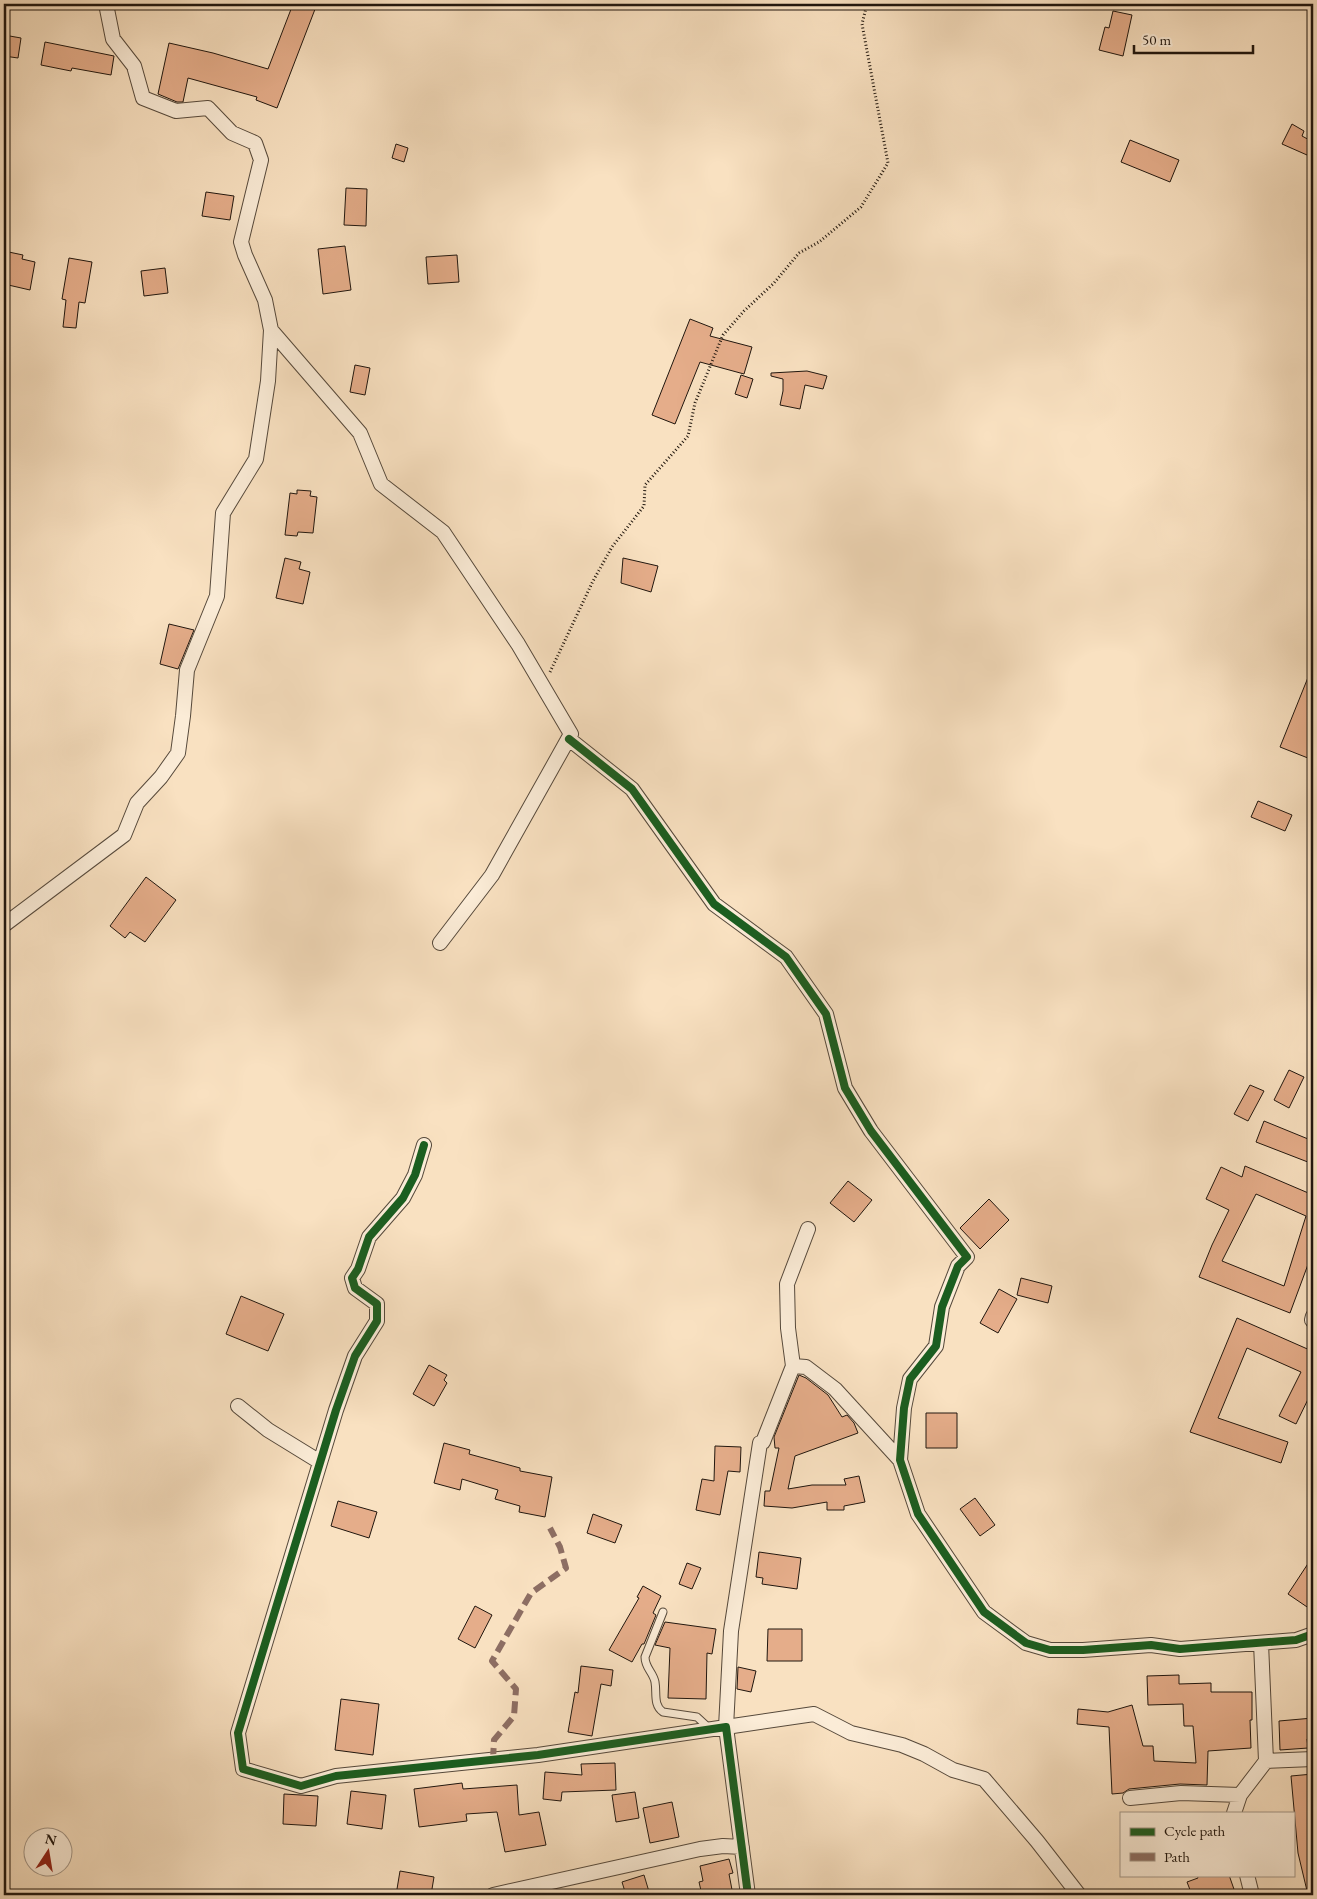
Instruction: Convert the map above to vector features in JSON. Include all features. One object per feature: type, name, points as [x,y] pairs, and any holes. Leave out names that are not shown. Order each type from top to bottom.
[{"type":"street","points":[[4,925],[124,835],[137,803],[161,778],[178,753],[187,670],[217,596],[223,513],[256,458],[268,381],[271,330],[266,300],[241,242],[261,160],[255,143],[232,133],[208,108],[176,111],[143,98],[134,66],[113,39],[106,4]]},
{"type":"street","points":[[271,330],[360,433],[381,484],[443,532],[518,644],[571,734],[492,875],[440,943]]},
{"type":"street","points":[[569,739],[632,789],[714,904],[786,957],[826,1014],[845,1088],[871,1132],[967,1257],[958,1266],[942,1307],[936,1346],[910,1379],[904,1408],[900,1460],[918,1514],[984,1612],[1026,1643],[1050,1650],[1083,1650],[1151,1645],[1180,1649],[1296,1640],[1313,1634]]},
{"type":"street","points":[[424,1145],[415,1175],[403,1198],[369,1237],[358,1269],[352,1278],[355,1288],[377,1304],[377,1321],[355,1356],[320,1462],[238,1733],[243,1769],[301,1786],[336,1776],[538,1756],[814,1714],[851,1733],[902,1745],[924,1754],[953,1770],[984,1779],[1037,1841],[1079,1895]]},
{"type":"street","points":[[748,1895],[726,1726],[731,1631],[760,1443],[763,1442],[793,1366],[788,1328],[787,1284],[808,1229]]},
{"type":"street","points":[[1313,1316],[1313,1321]]},
{"type":"street","points":[[793,1366],[806,1367],[836,1389],[900,1460]]},
{"type":"street","points":[[238,1406],[268,1430],[320,1462]]},
{"type":"street","points":[[1234,1812],[1240,1795],[1266,1760],[1261,1643]]},
{"type":"street","points":[[1266,1760],[1313,1759]]},
{"type":"street","points":[[1130,1798],[1181,1794],[1240,1795]]},
{"type":"street","points":[[493,1895],[700,1849],[723,1846],[742,1847]]},
{"type":"street","points":[[1247,1876],[1252,1895]]},
{"type":"lane","points":[[663,1612],[645,1657],[645,1664],[653,1675],[655,1683],[658,1709],[663,1712],[697,1717],[710,1729]]},
{"type":"path","points":[[543,686],[593,581],[612,547],[644,506],[646,485],[688,436],[695,403],[723,336],[744,310],[774,283],[799,253],[820,242],[861,206],[888,163],[862,24],[867,4]]},
{"type":"building","points":[[293,4],[317,4],[277,108],[256,100],[257,97],[188,78],[183,102],[177,102],[158,94],[169,43],[213,53],[268,69]]},
{"type":"building","points":[[1113,11],[1132,15],[1123,56],[1099,50],[1105,27],[1109,28]]},
{"type":"building","points":[[4,35],[21,38],[18,58],[4,56]]},
{"type":"building","points":[[45,42],[114,56],[111,75],[72,68],[71,71],[41,65]]},
{"type":"building","points":[[1292,124],[1304,131],[1302,136],[1313,142],[1307,155],[1282,144]]},
{"type":"building","points":[[1130,140],[1179,160],[1170,182],[1121,162]]},
{"type":"building","points":[[396,144],[408,148],[404,162],[392,158]]},
{"type":"building","points":[[346,188],[367,189],[366,226],[344,225]]},
{"type":"building","points":[[206,192],[234,196],[230,220],[202,216]]},
{"type":"building","points":[[345,246],[351,290],[323,294],[318,249]]},
{"type":"building","points":[[4,251],[23,255],[22,259],[35,262],[30,290],[4,284]]},
{"type":"building","points":[[457,255],[459,282],[428,284],[426,257]]},
{"type":"building","points":[[69,258],[92,262],[85,303],[79,302],[76,328],[63,327],[66,300],[62,299]]},
{"type":"building","points":[[165,268],[168,293],[144,296],[141,271]]},
{"type":"building","points":[[690,319],[713,328],[710,336],[752,347],[744,374],[700,362],[675,424],[652,415]]},
{"type":"building","points":[[355,365],[370,368],[365,395],[350,392]]},
{"type":"building","points":[[807,371],[827,376],[823,389],[805,385],[800,409],[780,405],[783,379],[771,376],[771,373]]},
{"type":"building","points":[[741,375],[753,379],[747,398],[735,394]]},
{"type":"building","points":[[297,490],[311,491],[310,496],[317,497],[313,533],[298,532],[297,536],[285,535],[290,493],[297,494]]},
{"type":"building","points":[[285,558],[301,562],[299,569],[310,572],[303,604],[276,598]]},
{"type":"building","points":[[623,558],[658,566],[651,592],[621,583]]},
{"type":"building","points":[[169,624],[194,630],[178,669],[160,664]]},
{"type":"building","points":[[1313,665],[1313,760],[1280,747]]},
{"type":"building","points":[[1258,801],[1292,815],[1285,831],[1251,817]]},
{"type":"building","points":[[146,877],[176,900],[145,942],[130,932],[125,938],[110,926]]},
{"type":"building","points":[[1289,1070],[1304,1077],[1289,1108],[1274,1100]]},
{"type":"building","points":[[1250,1085],[1264,1091],[1248,1121],[1234,1114]]},
{"type":"building","points":[[1264,1121],[1313,1141],[1313,1164],[1256,1142]]},
{"type":"building","points":[[1245,1166],[1313,1195],[1313,1251],[1290,1313],[1199,1277],[1229,1210],[1206,1199],[1221,1167],[1242,1177]],"holes":[[[1256,1194],[1306,1216],[1284,1286],[1222,1261]]]},
{"type":"building","points":[[848,1181],[872,1200],[854,1222],[830,1203]]},
{"type":"building","points":[[989,1199],[1009,1220],[980,1249],[960,1228]]},
{"type":"building","points":[[1021,1278],[1052,1286],[1048,1303],[1017,1295]]},
{"type":"building","points":[[999,1289],[1017,1299],[998,1333],[980,1323]]},
{"type":"building","points":[[241,1296],[284,1314],[268,1351],[226,1334]]},
{"type":"building","points":[[1237,1318],[1312,1351],[1313,1349],[1313,1389],[1296,1424],[1279,1416],[1301,1372],[1247,1348],[1218,1418],[1288,1442],[1281,1463],[1190,1432]]},
{"type":"building","points":[[429,1365],[447,1375],[444,1380],[447,1383],[434,1406],[413,1394]]},
{"type":"building","points":[[799,1375],[806,1378],[828,1395],[842,1417],[847,1415],[854,1423],[858,1433],[795,1456],[788,1489],[812,1485],[846,1485],[844,1479],[859,1476],[865,1502],[844,1506],[844,1510],[827,1510],[827,1502],[792,1508],[764,1506],[765,1491],[770,1491],[779,1448],[775,1448],[774,1437]]},
{"type":"building","points":[[926,1413],[957,1413],[957,1448],[926,1448]]},
{"type":"building","points":[[444,1443],[470,1450],[469,1454],[520,1468],[520,1471],[552,1477],[545,1517],[519,1512],[520,1506],[495,1499],[498,1490],[462,1479],[460,1490],[434,1483]]},
{"type":"building","points":[[715,1446],[741,1447],[740,1472],[728,1471],[720,1515],[696,1510],[702,1479],[714,1481]]},
{"type":"building","points":[[975,1498],[995,1525],[980,1536],[960,1509]]},
{"type":"building","points":[[338,1501],[377,1512],[369,1538],[331,1526]]},
{"type":"building","points":[[593,1514],[622,1525],[615,1543],[587,1533]]},
{"type":"building","points":[[759,1552],[801,1558],[797,1589],[762,1584],[763,1578],[756,1577]]},
{"type":"building","points":[[1313,1556],[1313,1611],[1288,1594]]},
{"type":"building","points":[[687,1563],[701,1568],[692,1589],[679,1584]]},
{"type":"building","points":[[643,1586],[661,1596],[653,1613],[656,1615],[644,1644],[642,1644],[632,1662],[609,1650],[639,1598],[637,1597]]},
{"type":"building","points":[[475,1606],[492,1615],[475,1648],[458,1639]]},
{"type":"building","points":[[665,1622],[716,1629],[712,1654],[707,1653],[706,1699],[668,1698],[670,1648],[655,1645]]},
{"type":"building","points":[[768,1629],[802,1629],[802,1661],[767,1661]]},
{"type":"building","points":[[581,1666],[613,1670],[611,1686],[601,1684],[592,1736],[568,1732],[575,1692],[578,1693]]},
{"type":"building","points":[[738,1667],[756,1671],[751,1692],[737,1689]]},
{"type":"building","points":[[1179,1675],[1179,1684],[1211,1683],[1211,1692],[1252,1692],[1251,1748],[1208,1751],[1207,1785],[1180,1784],[1129,1789],[1123,1793],[1112,1794],[1109,1727],[1077,1724],[1078,1709],[1108,1712],[1132,1705],[1143,1746],[1153,1746],[1154,1761],[1196,1763],[1193,1726],[1184,1726],[1183,1704],[1148,1705],[1147,1676]]},
{"type":"building","points":[[341,1699],[379,1704],[373,1755],[335,1750]]},
{"type":"building","points":[[1313,1718],[1313,1739],[1307,1739],[1308,1748],[1280,1750],[1279,1721]]},
{"type":"building","points":[[615,1763],[616,1790],[562,1792],[561,1801],[543,1799],[545,1772],[582,1775],[581,1764]]},
{"type":"building","points":[[1313,1774],[1313,1895],[1308,1895],[1298,1853],[1291,1776]]},
{"type":"building","points":[[462,1783],[463,1789],[517,1785],[519,1815],[539,1812],[546,1845],[505,1852],[497,1812],[466,1814],[467,1821],[419,1827],[414,1789]]},
{"type":"building","points":[[351,1791],[386,1795],[382,1829],[347,1824]]},
{"type":"building","points":[[635,1792],[639,1818],[616,1822],[612,1795]]},
{"type":"building","points":[[284,1794],[318,1796],[316,1826],[283,1824]]},
{"type":"building","points":[[672,1802],[679,1837],[650,1843],[643,1808]]},
{"type":"building","points":[[729,1859],[733,1873],[729,1874],[733,1895],[702,1895],[699,1882],[703,1881],[700,1866]]},
{"type":"building","points":[[400,1871],[434,1877],[431,1895],[396,1895]]},
{"type":"building","points":[[644,1875],[650,1895],[626,1895],[622,1882]]},
{"type":"building","points":[[1197,1876],[1229,1876],[1236,1895],[1192,1895],[1187,1882],[1198,1878]]},
{"type":"marked path","points":[[493,1760],[494,1740],[514,1716],[516,1689],[492,1661],[531,1593],[566,1568],[560,1547],[550,1528]]},
{"type":"cycle path","points":[[569,739],[632,789],[714,904],[786,957],[826,1014],[845,1088],[871,1131],[967,1257],[958,1266],[942,1307],[936,1346],[910,1379],[904,1408],[900,1460],[918,1514],[984,1612],[1026,1643],[1050,1650],[1083,1650],[1151,1645],[1180,1649],[1296,1640],[1313,1634]]},
{"type":"cycle path","points":[[424,1145],[415,1175],[403,1198],[369,1237],[358,1269],[352,1278],[355,1288],[377,1304],[377,1321],[355,1356],[336,1410],[238,1733],[243,1769],[301,1786],[336,1776],[538,1755],[726,1727],[748,1895]]}]
